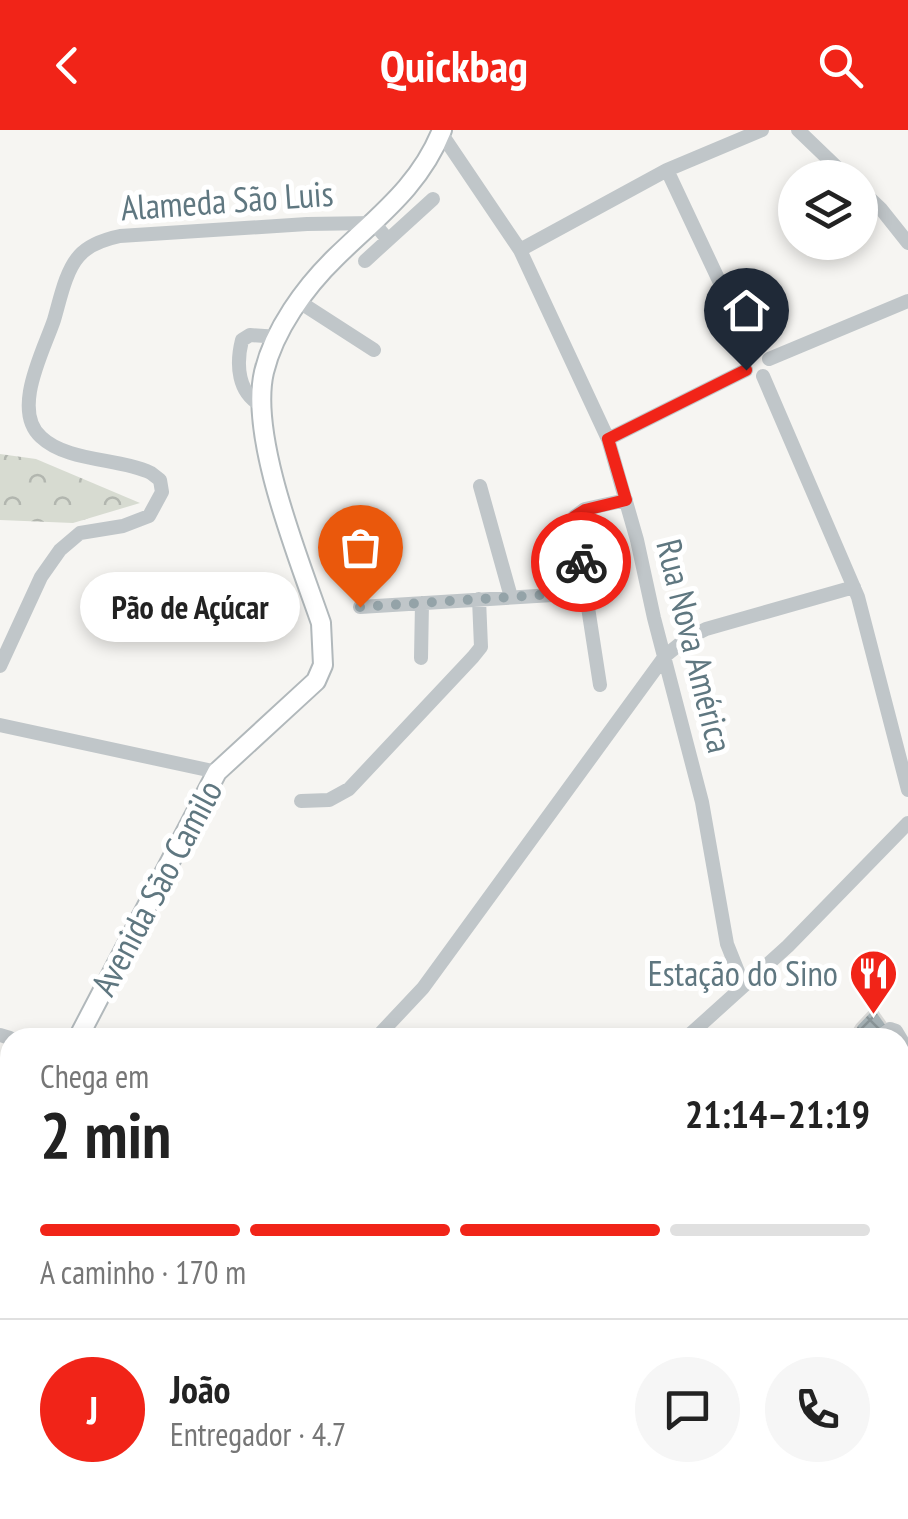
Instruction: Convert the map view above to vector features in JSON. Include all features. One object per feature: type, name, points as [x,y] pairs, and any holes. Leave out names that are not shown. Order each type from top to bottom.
[{"type":"main road","name":"Avenida São Camilo","points":[[83,1028],[216,772],[305,694],[323,665],[321,623],[276,480],[263,406],[264,375],[298,302],[320,274],[408,189],[441,132]]},
{"type":"street","points":[[520,250],[666,170],[762,130]]},
{"type":"street","points":[[798,130],[829,160]]},
{"type":"street","name":"Rua Nova América","points":[[441,132],[520,250],[608,439],[702,802],[719,912],[733,965],[743,984]]},
{"type":"street","points":[[666,170],[752,352]]},
{"type":"street","points":[[365,261],[433,199]]},
{"type":"street","points":[[878,206],[908,243]]},
{"type":"street","points":[[374,223],[388,240]]},
{"type":"street","name":"Alameda São Luis","points":[[0,666],[41,577],[60,550],[80,533],[123,526],[149,516],[162,492],[160,480],[150,473],[64,449],[43,440],[35,429],[29,406],[32,382],[79,256],[104,240],[120,236],[374,223]]},
{"type":"street","points":[[770,359],[908,301]]},
{"type":"street","points":[[298,302],[374,350]]},
{"type":"street","points":[[263,406],[253,401],[241,382],[237,358],[242,340],[250,335],[279,337]]},
{"type":"street","points":[[752,352],[762,352],[770,359],[770,369],[763,376],[753,376],[746,370],[745,362],[752,352]]},
{"type":"street","points":[[608,439],[746,370]]},
{"type":"street","points":[[763,376],[854,587],[908,790]]},
{"type":"street","points":[[480,486],[511,598]]},
{"type":"street","points":[[600,685],[574,517],[585,510],[626,500]]},
{"type":"street","points":[[385,1028],[423,988],[665,656],[706,629],[854,587]]},
{"type":"street","points":[[360,607],[586,592]]},
{"type":"street","points":[[301,801],[329,800],[350,788],[473,657],[481,646],[479,600]]},
{"type":"street","points":[[422,603],[422,658]]},
{"type":"street","points":[[0,725],[216,772]]},
{"type":"street","points":[[697,1028],[788,946],[908,822]]},
{"type":"green space","points":[[0,454],[36,459],[140,503],[73,523],[0,520]]},
{"type":"building","points":[[874,1007],[889,1028],[855,1028]]},
{"type":"way so far","points":[[360,607],[586,592],[581,562]]},
{"type":"place","name":"Pão de Açúcar","points":[[360,607]]},
{"type":"place","name":"Estação do Sino","points":[[873,1016]]},
{"type":"route","points":[[581,562],[574,517],[585,510],[626,500],[608,439],[746,370]]}]
